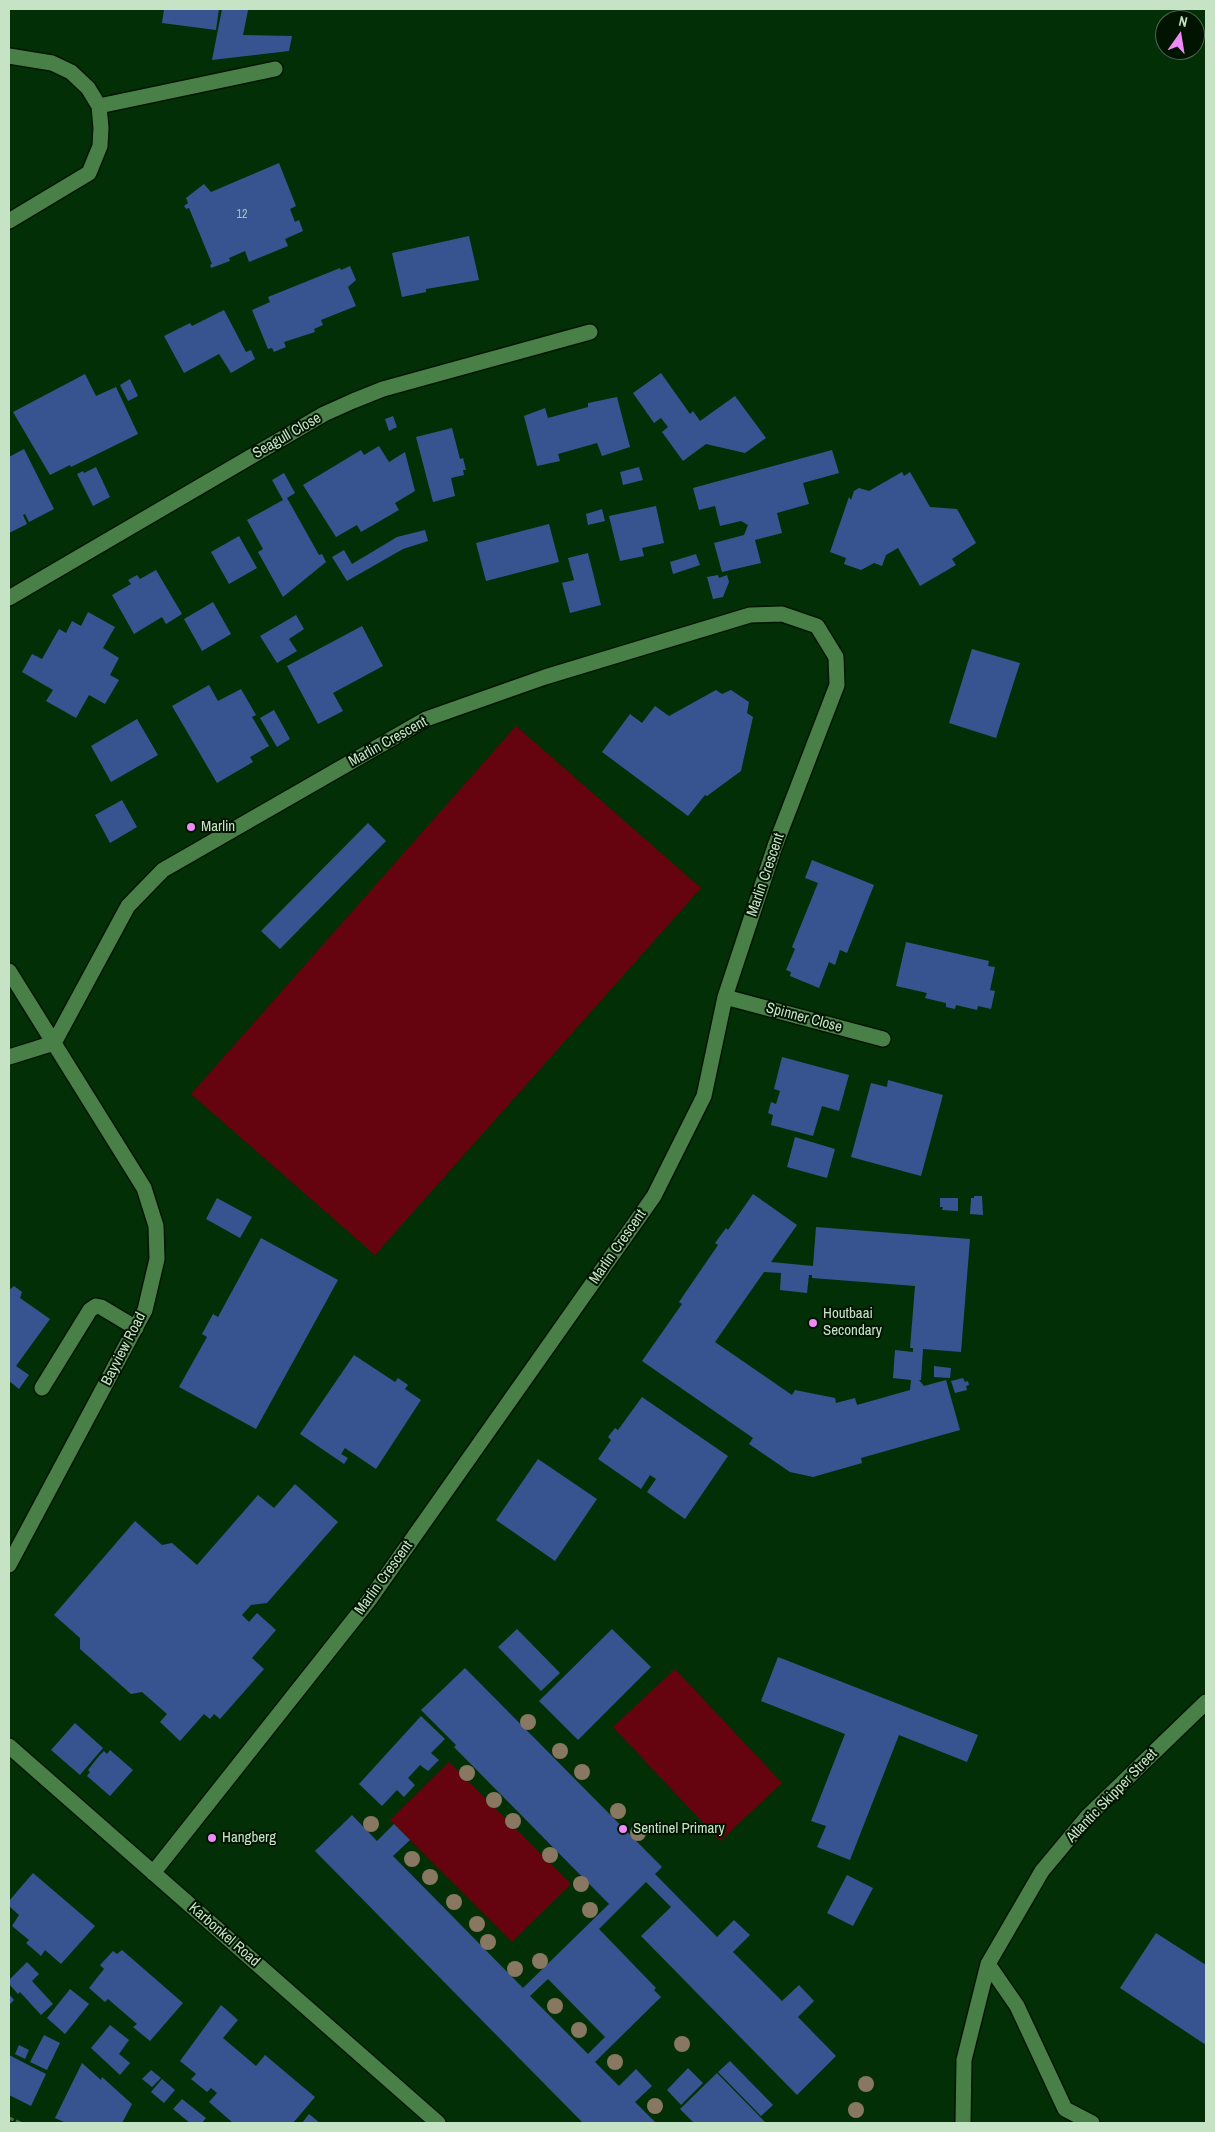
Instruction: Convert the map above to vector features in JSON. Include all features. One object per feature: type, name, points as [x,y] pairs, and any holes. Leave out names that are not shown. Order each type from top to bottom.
[{"type":"street","points":[[9,56],[52,63],[66,69],[88,88],[99,106],[101,128],[100,146],[89,172],[9,221]]},
{"type":"street","points":[[99,106],[275,69]]},
{"type":"street","name":"Seagull Close","points":[[9,598],[324,414],[383,390],[590,332]]},
{"type":"street","name":"Marlin Crescent","points":[[54,1043],[128,906],[163,870],[426,719],[545,677],[750,615],[782,614],[817,626],[836,657],[837,685],[775,846],[725,997],[704,1096],[654,1196],[370,1599],[152,1873]]},
{"type":"street","name":"Bayview Road","points":[[9,971],[144,1188],[156,1226],[157,1259],[145,1310],[9,1565]]},
{"type":"street","name":"Spinner Close","points":[[725,997],[883,1039]]},
{"type":"street","points":[[9,1057],[54,1043]]},
{"type":"street","points":[[42,1388],[90,1310],[96,1306],[101,1307],[136,1328]]},
{"type":"street","name":"Atlantic Skipper Street","points":[[963,2123],[964,2060],[988,1964],[1042,1871],[1053,1857],[1087,1817],[1206,1702]]},
{"type":"street","name":"Karbonkel Road","points":[[9,1746],[438,2123]]},
{"type":"street","points":[[988,1964],[1018,2006],[1066,2116],[1092,2123]]},
{"type":"path","points":[[9,2118],[21,2123]]},
{"type":"shaded area","points":[[516,726],[701,888],[375,1255],[191,1094]]},
{"type":"shaded area","points":[[675,1669],[782,1783],[720,1841],[613,1727]]},
{"type":"shaded area","points":[[449,1762],[571,1884],[512,1942],[390,1820]]},
{"type":"building","points":[[164,9],[219,9],[216,30],[162,23]]},
{"type":"building","points":[[222,9],[248,10],[243,35],[292,36],[289,51],[212,60]]},
{"type":"building","points":[[279,163],[296,206],[290,209],[295,222],[299,220],[303,231],[285,239],[288,246],[249,262],[245,251],[229,258],[230,261],[211,268],[210,265],[212,264],[189,208],[186,209],[184,206],[188,203],[186,198],[204,184],[211,192]]},
{"type":"building","points":[[469,236],[479,280],[426,289],[426,292],[402,297],[392,253]]},
{"type":"building","points":[[350,266],[356,280],[348,287],[356,306],[321,320],[323,325],[314,329],[315,332],[284,342],[286,347],[274,352],[272,348],[268,349],[252,310],[270,302],[268,297],[340,268],[341,270]]},
{"type":"building","points":[[224,310],[246,352],[251,350],[255,359],[231,373],[219,354],[184,373],[164,336],[190,323],[192,326]]},
{"type":"building","points":[[661,373],[690,414],[693,411],[700,421],[735,396],[766,438],[745,453],[706,444],[683,461],[662,432],[668,427],[661,418],[654,423],[633,393]]},
{"type":"building","points":[[85,374],[96,396],[116,387],[138,434],[71,467],[70,465],[50,475],[13,412]]},
{"type":"building","points":[[130,379],[138,396],[128,401],[120,385]]},
{"type":"building","points":[[617,397],[630,447],[602,456],[597,443],[558,454],[560,461],[537,466],[524,416],[545,408],[548,418],[588,407],[588,403]]},
{"type":"building","points":[[393,416],[397,427],[389,431],[385,419]]},
{"type":"building","points":[[452,428],[460,459],[463,458],[466,470],[463,470],[464,475],[451,478],[455,496],[433,502],[416,437]]},
{"type":"building","points":[[379,446],[389,462],[405,452],[415,491],[395,503],[399,510],[361,532],[357,525],[336,537],[303,485],[361,450],[364,455]]},
{"type":"building","points":[[24,449],[54,509],[29,522],[25,514],[23,515],[27,524],[9,533],[9,457]]},
{"type":"building","points":[[832,450],[839,473],[803,483],[809,504],[777,513],[782,533],[755,540],[761,563],[722,572],[714,543],[744,535],[748,525],[741,521],[720,526],[715,506],[699,510],[693,488]]},
{"type":"building","points":[[96,467],[110,497],[93,506],[77,474]]},
{"type":"building","points":[[639,467],[643,480],[623,485],[620,472]]},
{"type":"building","points":[[902,472],[904,476],[910,472],[930,507],[957,509],[976,543],[952,559],[956,565],[920,586],[898,548],[886,555],[882,566],[874,563],[861,570],[844,564],[846,558],[830,552],[849,497],[851,500],[854,491],[859,488],[869,491]]},
{"type":"building","points":[[284,473],[295,493],[287,498],[319,555],[322,554],[326,562],[283,597],[258,552],[263,549],[247,520],[283,500],[272,480]]},
{"type":"building","points":[[656,506],[664,543],[642,548],[644,556],[620,561],[609,516]]},
{"type":"building","points":[[602,509],[605,521],[588,525],[586,514]]},
{"type":"building","points":[[549,524],[559,562],[486,581],[476,543]]},
{"type":"building","points":[[425,530],[428,541],[403,549],[347,581],[332,557],[344,550],[352,564],[397,537]]},
{"type":"building","points":[[239,536],[257,568],[229,584],[211,552]]},
{"type":"building","points":[[588,553],[601,605],[570,613],[562,583],[574,580],[568,558]]},
{"type":"building","points":[[696,554],[700,565],[673,574],[670,562]]},
{"type":"building","points":[[156,570],[182,614],[166,624],[162,617],[134,634],[112,595],[131,584],[128,580],[137,575],[140,579]]},
{"type":"building","points":[[718,575],[719,578],[727,575],[729,582],[723,597],[713,599],[707,577]]},
{"type":"building","points":[[213,602],[231,634],[202,651],[184,619]]},
{"type":"building","points":[[88,612],[115,627],[103,648],[119,658],[110,675],[119,680],[105,704],[89,695],[76,718],[46,701],[53,690],[22,672],[32,654],[42,659],[59,629],[66,633],[72,621],[81,626]]},
{"type":"building","points":[[296,615],[304,629],[289,639],[297,651],[277,663],[260,636]]},
{"type":"building","points":[[362,626],[383,666],[333,693],[343,711],[318,724],[287,666]]},
{"type":"building","points":[[972,649],[1020,663],[996,738],[949,723]]},
{"type":"building","points":[[209,685],[218,701],[241,689],[256,715],[252,717],[269,746],[250,757],[253,762],[217,783],[172,706]]},
{"type":"building","points":[[716,690],[722,694],[731,690],[749,702],[747,713],[753,717],[741,771],[707,796],[705,795],[688,816],[602,752],[630,714],[642,723],[655,706],[669,716]]},
{"type":"building","points":[[274,710],[290,739],[277,747],[260,718]]},
{"type":"building","points":[[137,719],[158,755],[111,782],[91,746]]},
{"type":"building","points":[[122,800],[137,827],[110,843],[95,815]]},
{"type":"building","points":[[368,823],[386,841],[280,949],[261,931]]},
{"type":"building","points":[[812,860],[874,885],[847,953],[840,950],[835,965],[829,962],[819,988],[790,976],[791,972],[786,970],[795,949],[792,947],[818,883],[805,878]]},
{"type":"building","points":[[906,942],[989,961],[988,966],[995,967],[990,990],[995,991],[991,1009],[978,1006],[977,1010],[956,1005],[955,1009],[946,1007],[946,1003],[925,998],[927,993],[896,986]]},
{"type":"building","points":[[782,1057],[849,1075],[839,1111],[822,1106],[813,1136],[771,1125],[773,1115],[768,1113],[771,1102],[776,1104],[780,1091],[774,1089]]},
{"type":"building","points":[[888,1080],[943,1095],[921,1176],[851,1157],[871,1083],[887,1087]]},
{"type":"building","points":[[795,1137],[835,1149],[827,1178],[787,1167]]},
{"type":"building","points":[[753,1194],[797,1225],[771,1262],[813,1266],[816,1227],[970,1239],[961,1352],[923,1349],[921,1380],[919,1380],[924,1386],[946,1380],[960,1430],[861,1458],[862,1463],[813,1477],[790,1472],[749,1444],[753,1438],[642,1361],[682,1304],[679,1302],[718,1245],[715,1243],[726,1228],[728,1230]],"holes":[[[764,1272],[781,1273],[780,1290],[807,1293],[809,1275],[812,1275],[812,1278],[915,1286],[910,1348],[913,1348],[913,1352],[895,1350],[893,1378],[911,1380],[910,1390],[857,1405],[855,1398],[836,1403],[835,1398],[795,1390],[792,1395],[715,1342]]]},
{"type":"building","points":[[974,1196],[982,1196],[983,1215],[970,1214],[971,1198],[974,1198]]},
{"type":"building","points":[[217,1198],[252,1217],[240,1238],[206,1219]]},
{"type":"building","points":[[940,1198],[958,1198],[958,1211],[942,1210]]},
{"type":"building","points":[[261,1238],[338,1280],[256,1429],[179,1387],[207,1337],[202,1334],[213,1314],[218,1317]]},
{"type":"building","points":[[14,1286],[22,1292],[20,1298],[50,1319],[16,1366],[29,1375],[19,1389],[9,1381],[9,1290]]},
{"type":"building","points":[[354,1355],[395,1382],[398,1378],[408,1385],[405,1389],[421,1400],[376,1469],[345,1448],[341,1454],[348,1458],[344,1464],[300,1434]]},
{"type":"building","points":[[934,1366],[951,1368],[950,1378],[934,1377]]},
{"type":"building","points":[[963,1378],[965,1382],[968,1381],[967,1390],[955,1393],[951,1381]]},
{"type":"building","points":[[642,1397],[728,1456],[685,1519],[647,1492],[656,1479],[650,1475],[641,1489],[598,1459],[611,1440],[608,1437],[615,1428],[618,1430]]},
{"type":"building","points":[[538,1459],[597,1499],[555,1561],[496,1520]]},
{"type":"building","points":[[295,1484],[338,1522],[267,1603],[251,1605],[242,1615],[249,1622],[257,1613],[276,1630],[252,1658],[264,1669],[220,1719],[214,1714],[210,1719],[204,1714],[180,1741],[160,1722],[167,1714],[142,1692],[131,1694],[80,1649],[80,1638],[54,1615],[135,1521],[162,1545],[172,1543],[197,1565],[258,1495],[274,1508]]},
{"type":"building","points":[[517,1629],[560,1673],[541,1691],[498,1647]]},
{"type":"building","points":[[612,1629],[651,1667],[578,1740],[539,1701]]},
{"type":"building","points":[[778,1657],[978,1735],[967,1762],[899,1735],[850,1860],[817,1847],[826,1826],[811,1821],[845,1734],[761,1701]]},
{"type":"building","points":[[465,1668],[662,1867],[655,1874],[717,1937],[734,1920],[750,1935],[733,1952],[782,2001],[799,1985],[814,2001],[798,2017],[836,2056],[797,2095],[641,1936],[671,1907],[646,1882],[599,1929],[656,1988],[654,1990],[661,1997],[595,2062],[619,2086],[636,2069],[652,2086],[635,2102],[656,2123],[583,2123],[315,1851],[352,1815],[377,1841],[394,1824],[410,1840],[393,1856],[523,1988],[609,1904],[454,1747],[456,1745],[421,1710]],"holes":[[[548,1979],[605,2037],[588,2054],[530,1996]]]},
{"type":"building","points":[[421,1716],[445,1739],[431,1753],[439,1760],[428,1771],[420,1765],[408,1778],[415,1785],[404,1797],[397,1790],[382,1806],[359,1784]]},
{"type":"building","points":[[75,1723],[103,1748],[80,1775],[51,1750]]},
{"type":"building","points":[[110,1750],[133,1770],[110,1796],[87,1776],[90,1772],[88,1770],[99,1756],[104,1751],[107,1754]]},
{"type":"building","points":[[33,1873],[95,1926],[61,1964],[45,1950],[41,1956],[26,1943],[29,1940],[12,1926],[19,1915],[9,1906],[9,1901]]},
{"type":"building","points":[[847,1875],[873,1888],[853,1926],[827,1913]]},
{"type":"building","points":[[1156,1933],[1206,1965],[1206,2045],[1120,1988]]},
{"type":"building","points":[[122,1950],[183,2003],[150,2041],[133,2027],[137,2024],[108,1999],[105,2002],[89,1988],[104,1969],[100,1965],[113,1951],[117,1954]]},
{"type":"building","points":[[27,1962],[39,1974],[32,1981],[53,2004],[41,2015],[20,1992],[18,1994],[9,1984],[9,1980]]},
{"type":"building","points":[[70,1989],[89,2004],[65,2034],[47,2018]]},
{"type":"building","points":[[9,1994],[14,2000],[9,2005]]},
{"type":"building","points":[[221,2005],[238,2020],[223,2038],[256,2066],[265,2055],[315,2097],[293,2123],[233,2123],[209,2102],[217,2093],[211,2088],[207,2092],[191,2079],[196,2074],[180,2061]]},
{"type":"building","points":[[110,2025],[129,2040],[119,2054],[130,2063],[120,2075],[91,2048]]},
{"type":"building","points":[[44,2035],[60,2043],[47,2070],[30,2062]]},
{"type":"building","points":[[19,2045],[29,2050],[25,2059],[15,2054]]},
{"type":"building","points":[[9,2055],[46,2074],[31,2106],[9,2095]]},
{"type":"building","points":[[730,2061],[773,2105],[761,2116],[718,2072]]},
{"type":"building","points":[[82,2063],[101,2080],[102,2077],[132,2104],[122,2123],[66,2123],[55,2118]]},
{"type":"building","points":[[688,2068],[703,2083],[681,2105],[667,2090]]},
{"type":"building","points":[[151,2070],[161,2078],[152,2087],[142,2079]]},
{"type":"building","points":[[717,2073],[766,2123],[694,2123],[680,2109]]},
{"type":"building","points":[[162,2079],[175,2090],[164,2103],[151,2092]]},
{"type":"building","points":[[182,2099],[206,2118],[202,2123],[190,2123],[173,2109]]},
{"type":"building","points":[[309,2114],[320,2123],[302,2123]]},
{"type":"place","name":"Marlin","points":[[191,827]]},
{"type":"place","name":"Houtbaai Secondary","points":[[813,1323]]},
{"type":"place","name":"Sentinel Primary","points":[[623,1829]]},
{"type":"place","name":"Hangberg","points":[[212,1838]]}]
